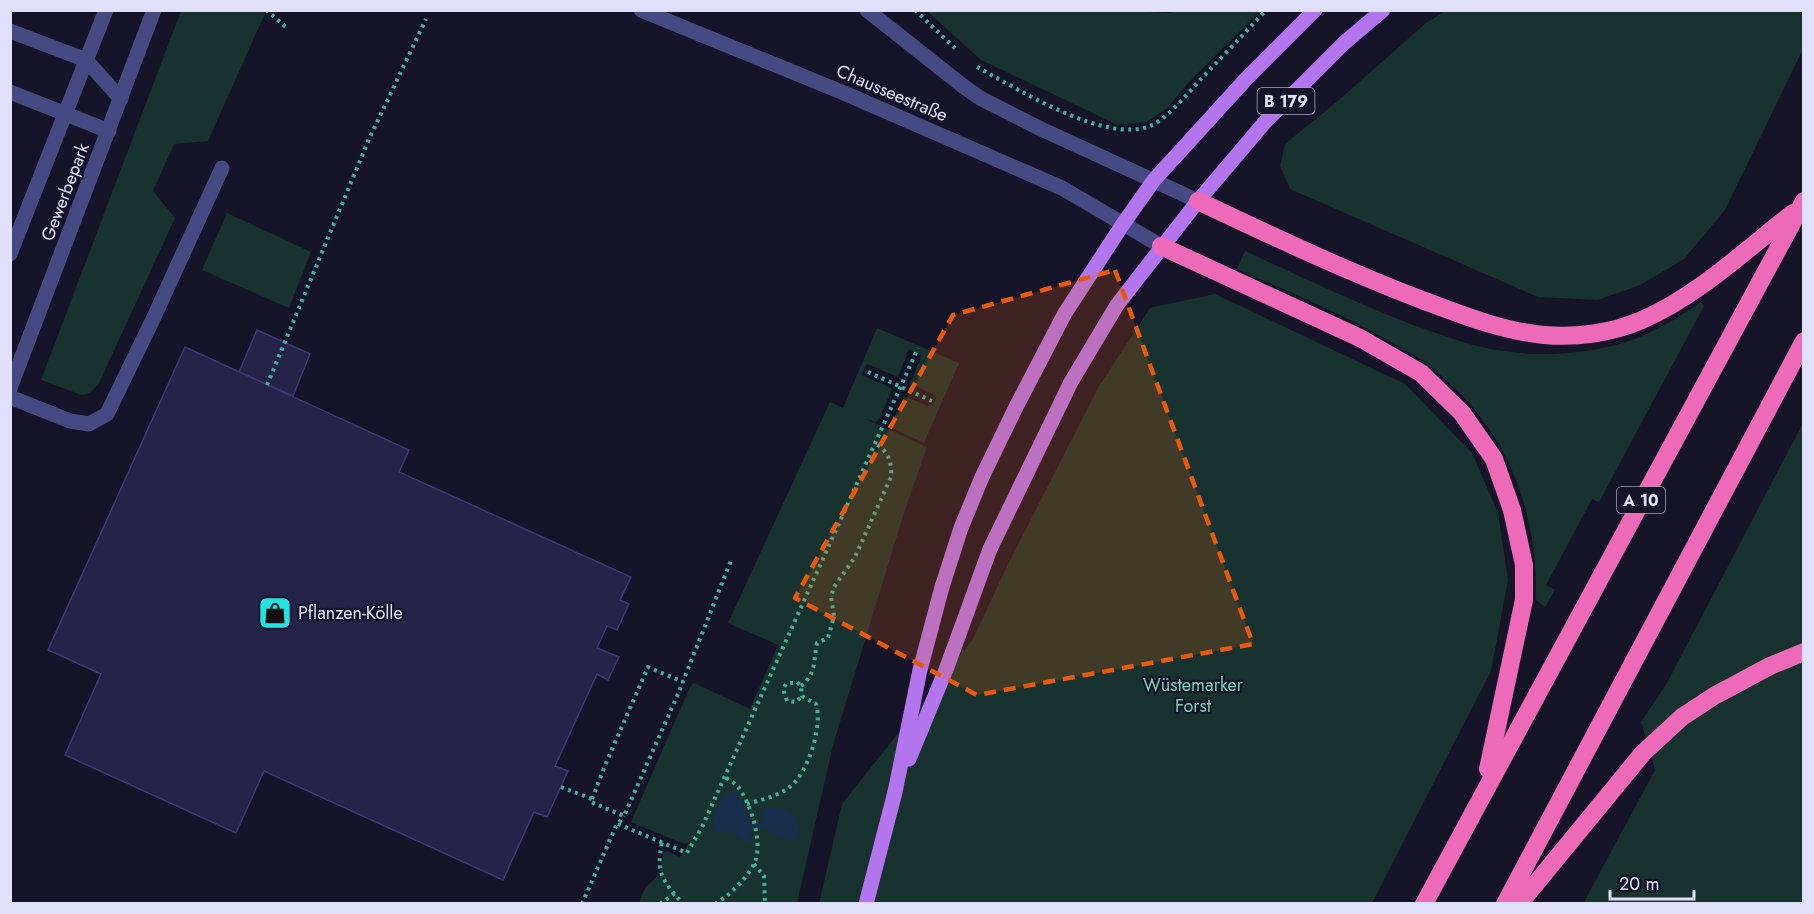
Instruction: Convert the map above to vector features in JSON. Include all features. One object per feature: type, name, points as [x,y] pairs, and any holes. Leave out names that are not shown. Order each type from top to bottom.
[{"type":"highway","points":[[1198,201],[1400,291],[1509,330],[1545,335],[1583,335],[1613,330],[1641,321],[1670,307],[1802,204]]},
{"type":"highway","name":"A 10","points":[[1424,903],[1802,204]]},
{"type":"highway","points":[[1161,246],[1360,338],[1421,373],[1462,413],[1494,459],[1512,510],[1524,566],[1524,600],[1483,792]]},
{"type":"highway","points":[[1506,903],[1803,341]]},
{"type":"highway","points":[[1519,903],[1643,753],[1682,717],[1714,696],[1770,666],[1803,652]]},
{"type":"main road","name":"B 179","points":[[1154,180],[1247,78],[1316,10]]},
{"type":"main road","name":"B 179","points":[[1161,246],[1265,122],[1344,43],[1383,10]]},
{"type":"main road","points":[[866,903],[895,792],[920,670],[942,587],[961,528],[982,477],[1065,313],[1154,180]]},
{"type":"main road","points":[[895,792],[947,667],[990,549],[1046,432],[1071,382],[1117,305],[1161,246]]},
{"type":"street","name":"Gewerbepark","points":[[10,254],[106,10]]},
{"type":"street","name":"Gewerbepark","points":[[10,388],[154,10]]},
{"type":"street","name":"Chausseestraße","points":[[641,10],[844,93],[1062,188],[1161,246]]},
{"type":"street","name":"Chausseestraße","points":[[867,10],[980,98],[1041,129],[1198,201]]},
{"type":"street","points":[[10,31],[86,60],[121,99]]},
{"type":"street","points":[[10,92],[109,131]]},
{"type":"street","points":[[10,397],[70,421],[89,424],[107,414],[222,168]]},
{"type":"path","points":[[266,10],[287,28]]},
{"type":"path","points":[[915,10],[961,54]]},
{"type":"path","points":[[969,62],[1044,103],[1094,124],[1122,131],[1151,126],[1172,110],[1266,10]]},
{"type":"path","points":[[267,385],[365,149],[426,19]]},
{"type":"path","points":[[618,824],[687,853],[702,827],[918,348]]},
{"type":"path","points":[[868,372],[932,401]]},
{"type":"path","points":[[801,686],[814,669],[817,643],[828,638],[834,616],[831,597],[834,587],[855,556],[891,477],[892,465],[887,454],[876,444]]},
{"type":"path","points":[[582,903],[618,824],[624,816],[732,558]]},
{"type":"path","points":[[624,816],[591,802],[606,763],[648,667],[682,682]]},
{"type":"path","points":[[797,682],[801,686],[802,696],[796,702],[787,701],[783,689],[786,684],[797,682]]},
{"type":"path","points":[[747,804],[791,786],[804,771],[819,720],[816,704],[802,696]]},
{"type":"path","points":[[715,903],[735,888],[754,864],[757,847],[753,815],[738,788],[724,777]]},
{"type":"path","points":[[561,787],[592,799]]},
{"type":"path","points":[[662,843],[660,863],[664,881],[683,903]]},
{"type":"path","points":[[754,864],[764,876],[765,903]]},
{"type":"path","points":[[660,903],[675,893]]},
{"type":"highlighted area","points":[[1115,270],[1253,644],[977,695],[795,598],[953,315]]},
{"type":"green space","points":[[1106,10],[1167,13],[1189,10],[1260,11],[1189,82],[1167,108],[1147,122],[1118,125],[981,60],[927,11]]},
{"type":"green space","points":[[1447,10],[1803,11],[1803,49],[1725,210],[1684,259],[1640,285],[1598,300],[1538,297],[1290,189],[1280,166],[1285,144],[1426,23]]},
{"type":"green space","points":[[181,11],[266,11],[208,141],[174,144],[153,191],[175,218],[99,383],[90,393],[82,395],[41,380]]},
{"type":"green space","points":[[227,213],[311,252],[289,308],[202,270]]},
{"type":"green space","points":[[1245,251],[1416,326],[1470,344],[1517,353],[1560,354],[1616,345],[1660,327],[1701,302],[1704,306],[1599,502],[1592,499],[1546,585],[1555,590],[1545,607],[1536,600],[1531,531],[1523,499],[1496,440],[1477,413],[1455,388],[1417,357],[1338,314],[1237,269]]},
{"type":"green space","name":"Wüstemarker Forst","points":[[1215,294],[1405,384],[1472,453],[1498,513],[1508,580],[1491,671],[1372,903],[819,904],[842,804],[973,639],[1007,566],[1098,388],[1150,308]]},
{"type":"green space","points":[[877,328],[959,363],[924,443],[890,427],[904,396],[928,406],[933,405],[936,398],[933,394],[910,384],[922,355],[909,349],[898,377],[867,364],[861,375],[892,388],[880,418],[876,422],[866,419],[927,447],[903,516],[833,745],[797,903],[639,903],[645,888],[660,874],[663,853],[668,851],[680,857],[689,843],[684,844],[631,822],[690,687],[694,683],[750,709],[778,645],[728,623],[830,402],[843,408]]},
{"type":"green space","points":[[1803,423],[1803,903],[1583,904],[1655,770],[1641,722],[1667,683]]},
{"type":"water","points":[[735,791],[751,824],[765,822],[762,809],[770,807],[779,808],[792,815],[799,827],[794,841],[778,837],[765,827],[751,829],[749,843],[732,833],[717,832],[713,828],[716,811],[722,800]]},
{"type":"building","points":[[257,330],[310,354],[293,396],[239,372]]},
{"type":"building","points":[[185,347],[409,450],[399,472],[631,577],[620,600],[629,604],[617,630],[607,626],[597,648],[619,657],[608,680],[597,674],[555,766],[568,771],[547,817],[534,812],[503,880],[264,771],[236,833],[65,755],[101,674],[48,650]]},
{"type":"place","name":"Pflanzen-Kölle","points":[[275,613]]}]
